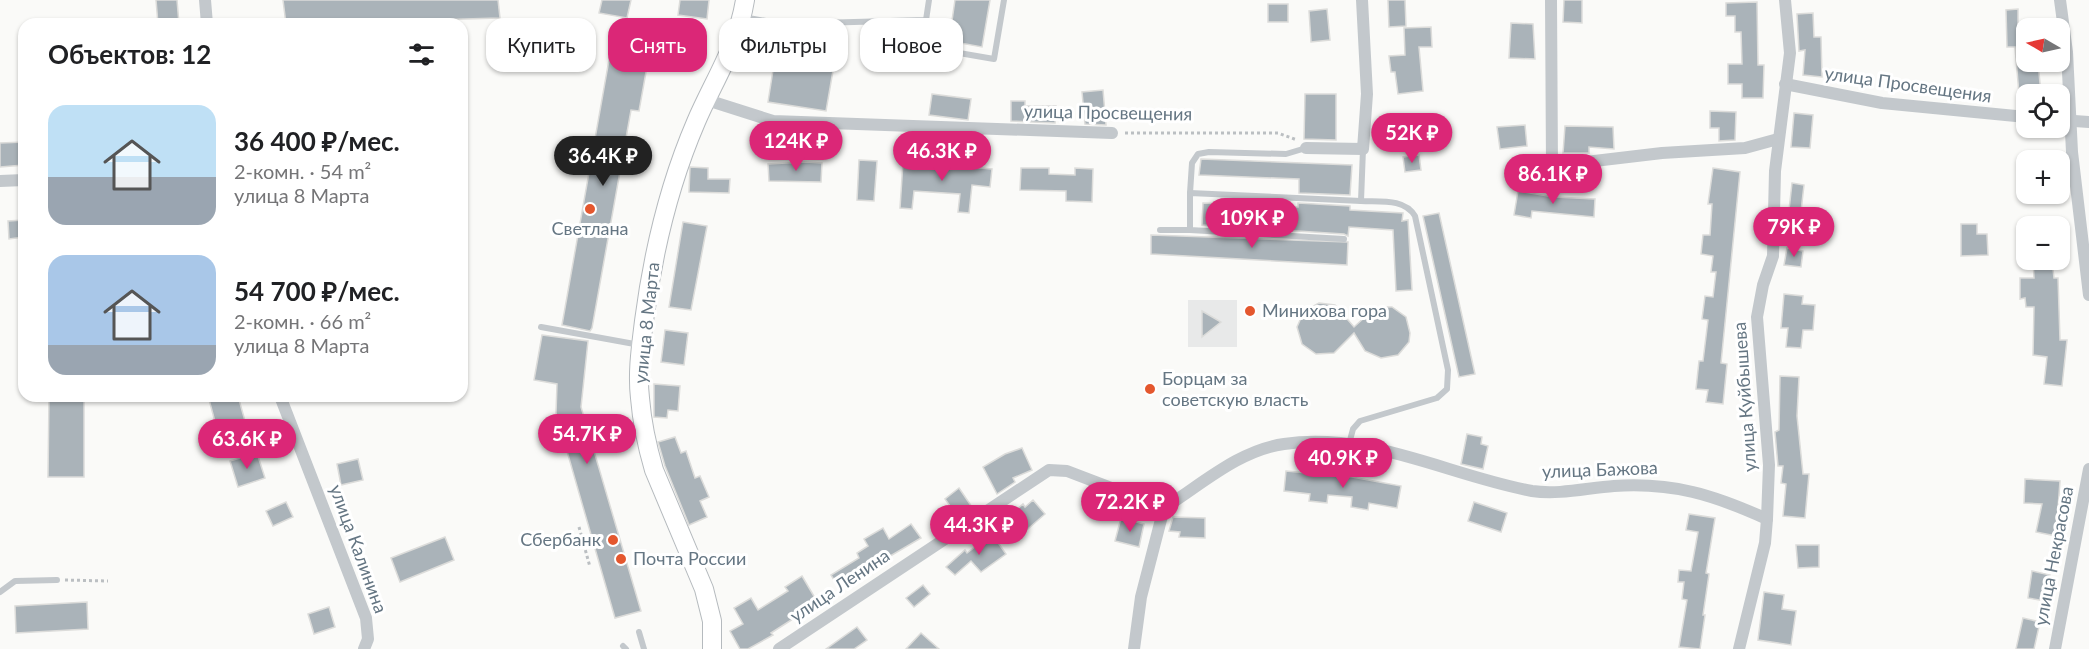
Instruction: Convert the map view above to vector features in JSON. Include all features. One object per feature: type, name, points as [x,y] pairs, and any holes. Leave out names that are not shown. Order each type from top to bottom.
[{"type":"main road","name":"улица 8 Марта","points":[[712,649],[709,604],[654,470],[642,424],[639,378],[648,286],[663,213],[684,152],[743,9]]},
{"type":"street","points":[[205,0],[206,18]]},
{"type":"street","points":[[1306,148],[1364,149],[1367,94],[1362,0]]},
{"type":"street","points":[[1551,0],[1552,166],[1662,153],[1745,148],[1778,140]]},
{"type":"street","name":"улица Куйбышева","points":[[1739,649],[1765,543],[1767,519],[1768,455],[1757,317],[1763,285],[1773,256],[1778,140],[1790,53],[1785,0]]},
{"type":"street","points":[[2060,0],[2063,84]]},
{"type":"street","name":"улица Просвещения","points":[[1785,84],[1882,103],[2016,116]]},
{"type":"street","name":"улица Просвещения","points":[[707,100],[773,121],[1112,133]]},
{"type":"street","points":[[2070,121],[2089,122]]},
{"type":"street","points":[[2068,138],[2089,295]]},
{"type":"street","points":[[0,181],[18,180]]},
{"type":"street","name":"улица Калинина","points":[[282,402],[366,618],[368,639],[364,649]]},
{"type":"street","name":"улица Бажова","points":[[1164,507],[1237,461],[1270,447],[1309,442],[1349,444],[1535,491],[1568,491],[1631,485],[1672,486],[1713,496],[1767,519]]},
{"type":"street","name":"улица Ленина","points":[[779,649],[1041,474],[1056,469],[1067,471],[1164,507]]},
{"type":"street","name":"улица Некрасова","points":[[2055,649],[2089,469]]},
{"type":"street","points":[[1134,649],[1135,631],[1149,560],[1164,507]]},
{"type":"lane","points":[[926,18],[929,0]]},
{"type":"lane","points":[[963,54],[994,59],[1004,0]]},
{"type":"lane","points":[[743,9],[782,24],[860,22]]},
{"type":"lane","points":[[1190,230],[1192,163],[1198,154],[1286,154],[1306,148]]},
{"type":"lane","points":[[1361,201],[1364,149]]},
{"type":"lane","points":[[1190,193],[1361,201],[1399,204],[1411,209],[1415,216],[1448,370],[1448,384],[1437,398],[1369,416],[1353,429],[1349,444]]},
{"type":"lane","points":[[1160,230],[1344,239]]},
{"type":"lane","points":[[540,327],[641,346]]},
{"type":"lane","points":[[0,592],[15,580],[57,580]]},
{"type":"lane","points":[[639,632],[644,649]]},
{"type":"path","name":"улица Просвещения","points":[[1112,133],[1278,133],[1291,136],[1306,148]]},
{"type":"path","points":[[579,527],[590,567]]},
{"type":"path","points":[[57,580],[108,581]]},
{"type":"shaded area","points":[[1188,300],[1237,300],[1237,347],[1188,347]]},
{"type":"building","points":[[156,0],[177,0],[178,18],[158,18]]},
{"type":"building","points":[[283,0],[498,0],[500,18],[285,18]]},
{"type":"building","points":[[602,0],[631,0],[627,18],[599,13]]},
{"type":"building","points":[[680,0],[709,0],[707,19],[678,15]]},
{"type":"building","points":[[955,0],[990,0],[982,47],[963,44],[963,18],[952,18]]},
{"type":"building","points":[[1388,0],[1405,0],[1406,26],[1389,27]]},
{"type":"building","points":[[1564,0],[1582,0],[1582,23],[1563,22]]},
{"type":"building","points":[[1757,2],[1758,65],[1764,65],[1763,98],[1742,98],[1742,84],[1728,84],[1728,64],[1742,64],[1741,32],[1735,32],[1735,16],[1726,16],[1726,3]]},
{"type":"building","points":[[1268,4],[1288,4],[1288,22],[1268,22]]},
{"type":"building","points":[[1327,9],[1330,40],[1311,42],[1309,11]]},
{"type":"building","points":[[2018,9],[2016,59],[2015,47],[2007,47],[2006,10]]},
{"type":"building","points":[[1813,13],[1814,37],[1821,37],[1822,77],[1803,75],[1805,50],[1799,51],[1797,14]]},
{"type":"building","points":[[1511,23],[1533,24],[1535,59],[1509,58]]},
{"type":"building","points":[[1431,27],[1432,47],[1419,47],[1423,91],[1398,94],[1395,72],[1391,72],[1389,56],[1405,55],[1404,28]]},
{"type":"building","points":[[608,65],[608,72],[646,72],[639,111],[631,110],[592,328],[590,331],[562,325]]},
{"type":"building","points":[[773,72],[833,72],[826,111],[768,102]]},
{"type":"building","points":[[2017,72],[2039,72],[2040,84],[2018,84]]},
{"type":"building","points":[[1103,90],[1106,125],[1085,124],[1082,92]]},
{"type":"building","points":[[932,94],[971,99],[968,120],[929,115]]},
{"type":"building","points":[[1305,94],[1336,94],[1336,140],[1304,139]]},
{"type":"building","points":[[1011,101],[1025,101],[1025,106],[1056,106],[1055,123],[1011,121]]},
{"type":"building","points":[[1710,111],[1736,112],[1735,140],[1719,141],[1719,128],[1710,128]]},
{"type":"building","points":[[1794,113],[1813,115],[1810,148],[1791,147]]},
{"type":"building","points":[[1525,125],[1527,146],[1500,149],[1497,127]]},
{"type":"building","points":[[1565,126],[1613,127],[1614,149],[1589,147],[1589,153],[1563,153]]},
{"type":"building","points":[[18,142],[18,166],[0,167],[0,143]]},
{"type":"building","points":[[1419,155],[1421,170],[1405,172],[1403,157]]},
{"type":"building","points":[[1201,159],[1352,165],[1350,195],[1299,193],[1299,179],[1199,175]]},
{"type":"building","points":[[859,160],[877,161],[874,201],[857,200]]},
{"type":"building","points":[[903,162],[992,169],[990,187],[972,185],[969,213],[958,212],[960,194],[914,191],[912,209],[900,208]]},
{"type":"building","points":[[822,163],[821,182],[769,181],[768,164]]},
{"type":"building","points":[[690,167],[708,168],[708,179],[730,179],[729,193],[689,192]]},
{"type":"building","points":[[1021,168],[1049,168],[1049,174],[1075,175],[1075,168],[1093,169],[1092,202],[1066,201],[1066,191],[1020,190]]},
{"type":"building","points":[[1713,168],[1740,172],[1721,363],[1727,364],[1723,404],[1706,402],[1708,390],[1696,389],[1699,361],[1703,361],[1708,320],[1702,319],[1705,296],[1713,297],[1716,272],[1711,272],[1713,256],[1701,254],[1703,235],[1710,235],[1712,204],[1708,204]]},
{"type":"building","points":[[1792,183],[1804,185],[1800,220],[1788,219]]},
{"type":"building","points":[[1518,191],[1554,197],[1595,199],[1594,217],[1532,211],[1531,218],[1514,215]]},
{"type":"building","points":[[1203,203],[1298,207],[1298,203],[1350,206],[1350,210],[1403,213],[1402,221],[1408,220],[1412,290],[1396,291],[1393,230],[1349,227],[1348,236],[1202,225]]},
{"type":"building","points":[[1439,213],[1475,374],[1459,377],[1423,216]]},
{"type":"building","points":[[18,220],[18,238],[9,239],[8,221]]},
{"type":"building","points":[[683,222],[707,226],[691,310],[669,307]]},
{"type":"building","points":[[1961,224],[1977,224],[1977,234],[1987,234],[1988,255],[1961,256]]},
{"type":"building","points":[[1151,235],[1348,242],[1347,265],[1151,254]]},
{"type":"building","points":[[1787,248],[1803,251],[1801,267],[1784,265]]},
{"type":"building","points":[[2034,270],[2053,270],[2054,278],[2058,278],[2060,340],[2067,340],[2062,386],[2044,384],[2047,357],[2033,355],[2034,307],[2026,307],[2025,298],[2020,299],[2020,278],[2034,278]]},
{"type":"building","points":[[1784,294],[1803,296],[1802,304],[1815,305],[1813,330],[1803,330],[1801,348],[1786,347],[1788,328],[1781,328]]},
{"type":"building","points":[[1319,303],[1335,305],[1354,327],[1376,307],[1392,307],[1406,317],[1410,333],[1409,342],[1398,355],[1381,358],[1365,351],[1354,333],[1334,353],[1316,354],[1302,344],[1297,327],[1304,311]]},
{"type":"building","points":[[1202,311],[1221,322],[1202,337]]},
{"type":"building","points":[[665,330],[688,333],[684,365],[661,362]]},
{"type":"building","points":[[542,335],[588,341],[581,407],[641,611],[615,618],[556,413],[557,384],[534,380]]},
{"type":"building","points":[[1780,376],[1799,377],[1797,416],[1803,474],[1809,474],[1805,518],[1783,516],[1786,484],[1781,483],[1783,466],[1778,466],[1775,432],[1779,430]]},
{"type":"building","points":[[654,384],[680,386],[678,411],[668,410],[667,418],[654,417]]},
{"type":"building","points":[[49,402],[84,402],[84,477],[48,477]]},
{"type":"building","points":[[210,402],[240,402],[245,421],[217,429]]},
{"type":"building","points":[[1467,434],[1482,437],[1481,444],[1488,446],[1483,469],[1461,464]]},
{"type":"building","points":[[675,437],[681,453],[686,451],[695,478],[700,476],[709,497],[700,501],[707,517],[689,525],[665,466],[658,442]]},
{"type":"building","points":[[1022,448],[1032,470],[1013,478],[1015,482],[997,494],[983,467],[1005,454]]},
{"type":"building","points":[[257,453],[265,478],[238,487],[230,461]]},
{"type":"building","points":[[358,459],[363,480],[341,485],[337,464]]},
{"type":"building","points":[[1286,471],[1352,477],[1401,486],[1397,508],[1369,503],[1368,510],[1351,507],[1352,497],[1328,495],[1327,503],[1309,501],[1310,494],[1284,491]]},
{"type":"building","points":[[2025,479],[2060,481],[2056,536],[2036,532],[2042,504],[2024,503]]},
{"type":"building","points":[[959,488],[972,507],[958,517],[945,499]]},
{"type":"building","points":[[1033,500],[1045,514],[1021,535],[1006,519],[1023,504],[1025,507]]},
{"type":"building","points":[[286,502],[293,517],[273,526],[266,511]]},
{"type":"building","points":[[1474,502],[1507,513],[1501,532],[1468,521]]},
{"type":"building","points":[[1689,514],[1715,518],[1706,573],[1709,574],[1700,649],[1679,647],[1687,600],[1682,599],[1684,582],[1678,582],[1679,570],[1691,571],[1698,532],[1686,530]]},
{"type":"building","points":[[1173,517],[1205,518],[1205,538],[1179,537],[1180,532],[1169,531]]},
{"type":"building","points":[[1121,518],[1144,524],[1139,547],[1115,541]]},
{"type":"building","points":[[911,524],[921,538],[856,576],[858,579],[840,590],[831,575],[859,558],[857,553],[868,546],[864,539],[883,528],[889,539]]},
{"type":"building","points":[[992,534],[1006,554],[981,572],[971,561],[955,575],[946,567],[965,550],[967,553]]},
{"type":"building","points":[[445,537],[454,560],[400,582],[391,558]]},
{"type":"building","points":[[1796,545],[1819,545],[1819,567],[1798,568]]},
{"type":"building","points":[[2032,571],[2050,575],[2045,601],[2028,598]]},
{"type":"building","points":[[802,576],[818,603],[771,633],[773,635],[748,649],[740,649],[730,631],[743,624],[734,608],[751,598],[758,610],[788,591],[785,587]]},
{"type":"building","points":[[923,585],[930,594],[914,607],[906,598]]},
{"type":"building","points":[[1764,592],[1784,595],[1782,609],[1796,611],[1791,645],[1758,640]]},
{"type":"building","points":[[87,602],[88,629],[16,633],[15,606]]},
{"type":"building","points":[[329,607],[335,627],[314,634],[308,614]]},
{"type":"building","points":[[2023,618],[2040,622],[2034,649],[2016,649]]},
{"type":"building","points":[[857,627],[867,640],[854,649],[826,649]]},
{"type":"building","points":[[921,633],[939,649],[906,649]]},
{"type":"place","name":"Светлана","points":[[590,209]]},
{"type":"place","name":"Минихова гора","points":[[1250,311]]},
{"type":"place","name":"Борцам за советскую власть","points":[[1150,389]]},
{"type":"place","name":"Сбербанк","points":[[613,540]]},
{"type":"place","name":"Почта России","points":[[621,559]]}]
